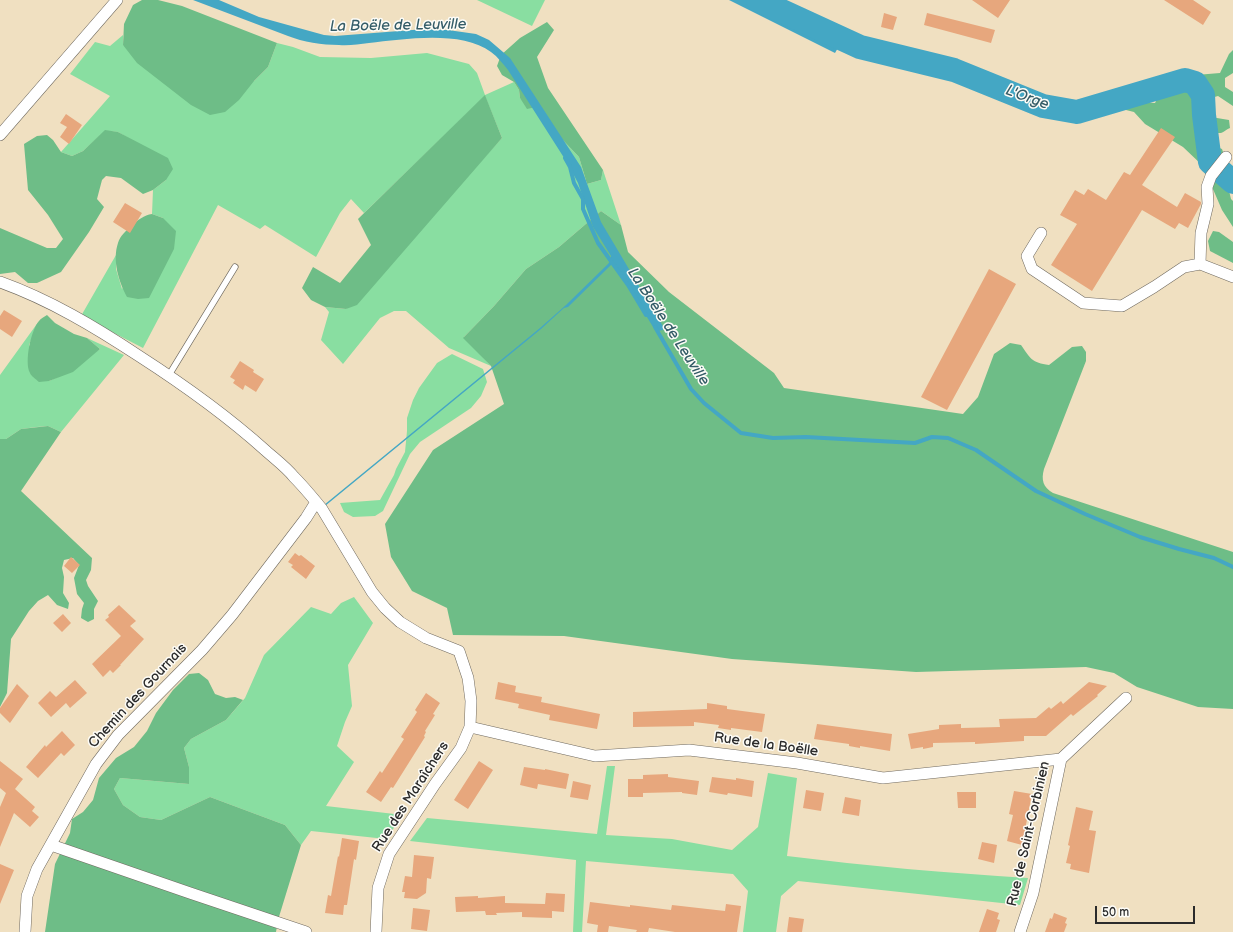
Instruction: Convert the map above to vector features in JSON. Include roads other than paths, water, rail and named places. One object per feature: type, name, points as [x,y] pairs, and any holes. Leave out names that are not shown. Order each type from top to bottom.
[{"type":"street","points":[[0,135],[117,0]]},
{"type":"street","points":[[1200,264],[1201,233],[1208,204],[1207,188],[1210,176],[1228,156]]},
{"type":"street","points":[[1041,233],[1027,256],[1032,269],[1083,303],[1122,306],[1184,267],[1200,264],[1233,277]]},
{"type":"street","points":[[0,282],[51,304],[101,331],[169,375],[237,425],[294,476],[316,502]]},
{"type":"street","name":"Rue des Maraîchers","points":[[316,502],[322,509],[372,592],[385,608],[400,622],[426,638],[459,651],[468,678],[471,701],[470,727],[461,748],[435,784],[390,854],[378,888],[376,932]]},
{"type":"street","name":"Chemin des Gournais","points":[[24,932],[27,896],[37,870],[96,764],[118,736],[202,650],[246,597],[306,518],[316,502]]},
{"type":"street","name":"Rue de Saint-Corbinien","points":[[1020,932],[1033,893],[1061,760],[1126,698]]},
{"type":"street","name":"Rue de la Boëlle","points":[[470,727],[595,756],[689,750],[797,763],[883,778],[1061,760]]},
{"type":"street","points":[[51,845],[306,932]]},
{"type":"lane","points":[[169,375],[235,267]]},
{"type":"water","points":[[193,0],[219,0],[259,17],[324,35],[335,36],[425,29],[448,30],[476,34],[489,40],[510,58],[581,167],[601,222],[664,328],[663,330],[658,331],[653,327],[613,261],[611,265],[568,307],[564,308],[541,329],[325,506],[324,505],[540,328],[608,264],[611,260],[611,256],[593,227],[578,183],[568,164],[508,70],[491,52],[479,45],[449,38],[415,38],[354,45],[313,43],[294,38]]},
{"type":"water","points":[[729,0],[782,0],[843,39],[835,53]]},
{"type":"waterway","name":"L'Orge","points":[[758,0],[860,47],[954,70],[1043,106],[1077,112],[1185,80],[1195,83],[1203,95],[1210,162],[1233,182]]},
{"type":"waterway","name":"La Boële de Leuville","points":[[565,158],[570,167],[574,183],[583,199],[583,209],[598,243],[628,285],[646,315]]},
{"type":"waterway","name":"La Boële de Leuville","points":[[655,327],[691,389],[704,403],[741,433],[773,438],[806,437],[915,443],[932,437],[948,438],[976,450],[1036,491],[1085,514],[1140,537],[1214,558],[1233,567]]}]
